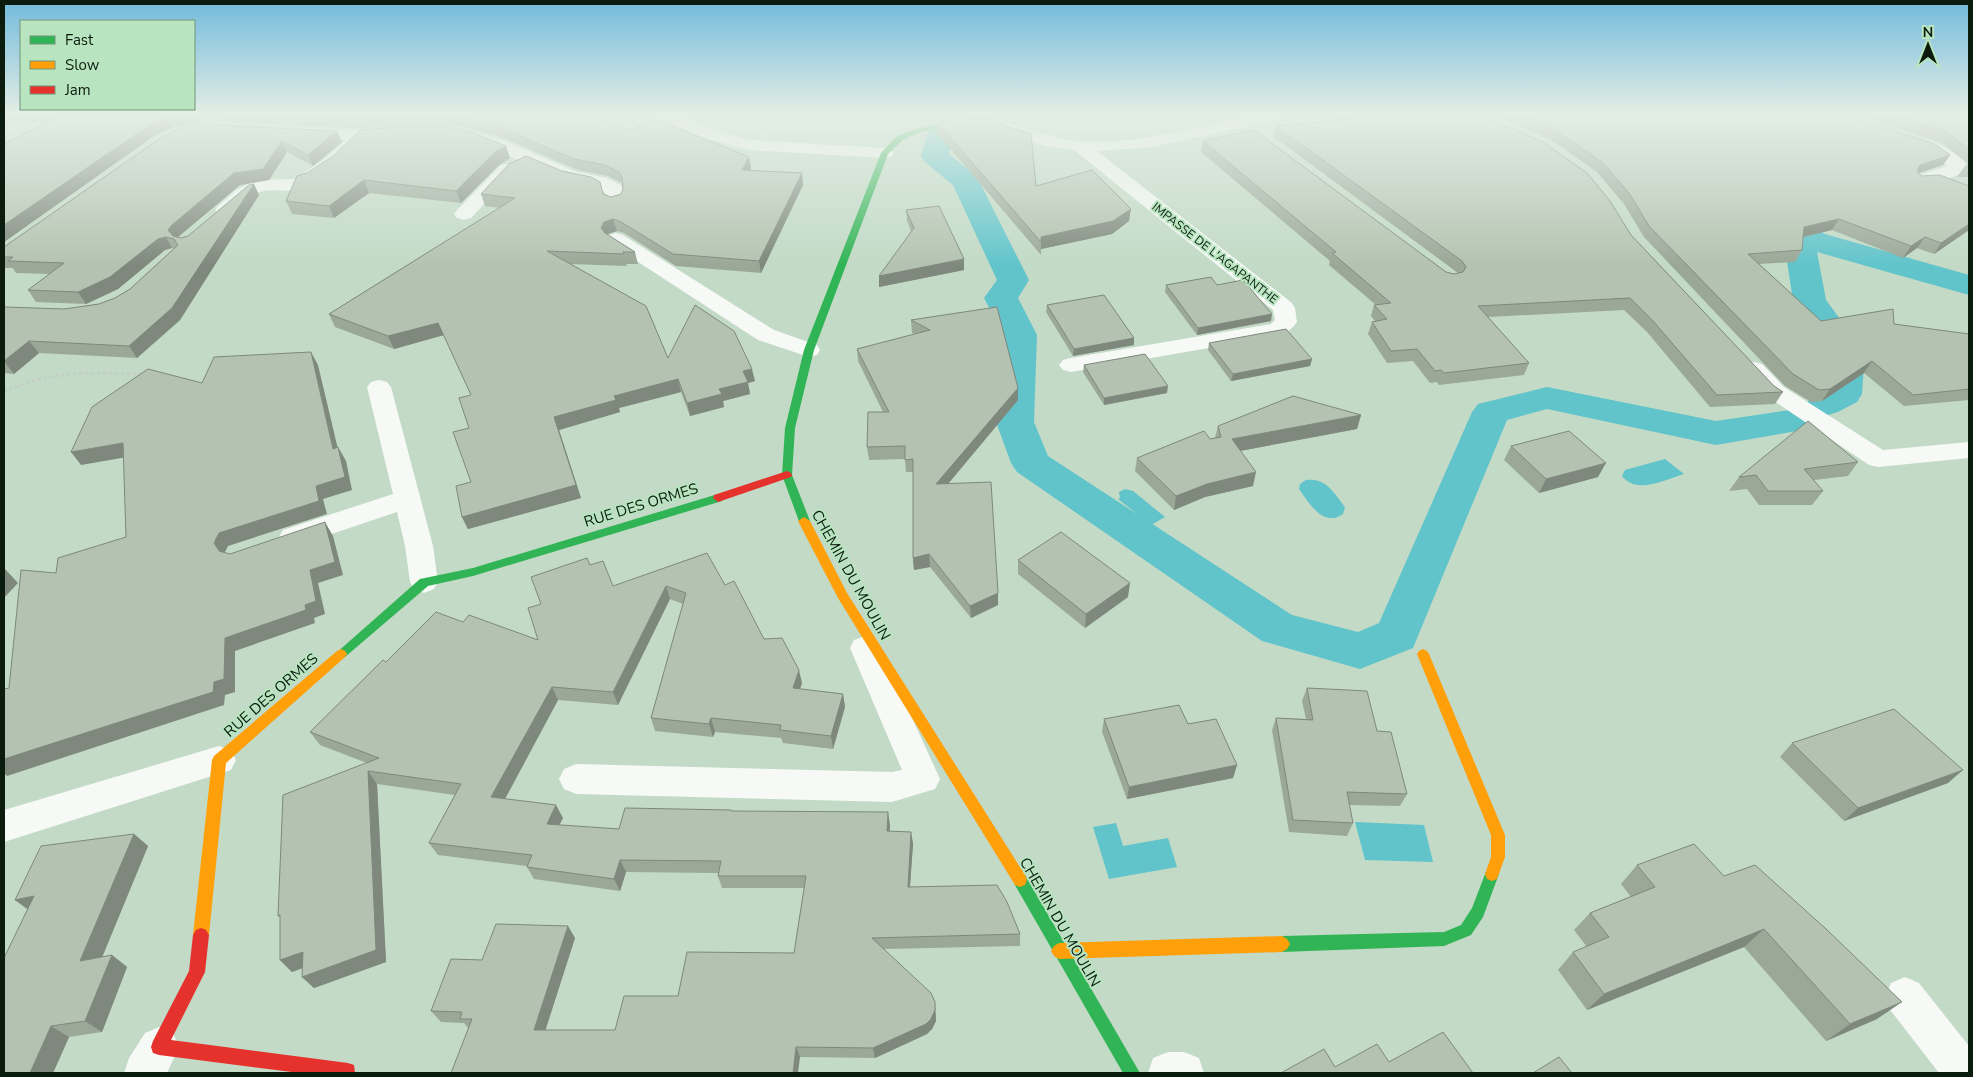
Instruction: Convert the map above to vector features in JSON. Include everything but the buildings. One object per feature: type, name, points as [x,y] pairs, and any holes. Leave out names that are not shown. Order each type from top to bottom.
[{"type":"street","points":[[215,219],[248,190],[298,183],[309,178],[325,165]]},
{"type":"street","points":[[464,214],[506,170],[515,165]]},
{"type":"street","points":[[545,165],[572,177],[600,182],[614,189],[615,201]]},
{"type":"street","name":"CHEMIN DU MOULIN","points":[[880,165],[809,350],[790,428],[787,475],[799,512],[842,595],[1018,877],[1059,951],[1132,1073]]},
{"type":"street","name":"IMPASSE DE L'AGAPANTHE","points":[[1071,365],[1278,329],[1286,322],[1284,308],[1103,165]]},
{"type":"street","points":[[1922,181],[1955,170],[1957,165]]},
{"type":"street","points":[[616,239],[766,335],[809,350]]},
{"type":"street","points":[[1742,356],[1776,392],[1878,459],[1969,450]]},
{"type":"street","points":[[379,387],[419,546],[424,582]]},
{"type":"street","name":"RUE DES ORMES","points":[[219,760],[424,582],[483,569],[763,484],[787,475]]},
{"type":"street","points":[[267,546],[408,499]]},
{"type":"street","points":[[576,779],[892,787],[923,779],[842,595]]},
{"type":"street","points":[[1059,951],[1444,939],[1466,930],[1478,912],[1498,857],[1498,835],[1423,654]]},
{"type":"street","points":[[4,826],[219,760],[196,972],[152,1060],[348,1071]]},
{"type":"street","points":[[1905,996],[1965,1073]]},
{"type":"street","points":[[1168,1073],[1184,1073]]},
{"type":"path","points":[[4,392],[38,377],[59,374],[147,374]]},
{"type":"water","points":[[1665,459],[1684,474],[1660,482],[1643,485],[1635,485],[1628,482],[1622,476],[1625,470]]},
{"type":"water","points":[[1306,480],[1319,481],[1329,487],[1345,507],[1343,514],[1336,518],[1329,518],[1317,512],[1299,489],[1300,484]]},
{"type":"water","points":[[1125,489],[1133,491],[1165,517],[1151,525],[1118,499],[1120,498],[1119,492]]},
{"type":"water","points":[[1355,822],[1424,825],[1433,862],[1365,860]]},
{"type":"water","points":[[1116,823],[1123,846],[1168,838],[1177,867],[1109,879],[1093,827]]},
{"type":"waterway","points":[[946,165],[965,181],[1013,280],[1001,298],[1020,335],[1015,422],[1031,463],[1278,629],[1360,651],[1397,635],[1491,412],[1547,398],[1716,433],[1790,422]]},
{"type":"waterway","points":[[1758,202],[1814,241],[1969,285]]},
{"type":"waterway","points":[[1798,230],[1810,301],[1847,353],[1844,394],[1825,404]]},
{"type":"traffic: fast","points":[[804,521],[787,475],[790,428],[809,350],[880,165]]},
{"type":"traffic: fast","points":[[341,654],[424,582],[473,572],[718,498]]},
{"type":"traffic: fast","points":[[1282,944],[1444,939],[1466,930],[1478,912],[1492,874]]},
{"type":"traffic: fast","points":[[1020,880],[1132,1073]]},
{"type":"traffic: slow","points":[[804,521],[842,595],[1020,880]]},
{"type":"traffic: slow","points":[[201,935],[219,760],[341,654]]},
{"type":"traffic: slow","points":[[1423,654],[1498,835],[1498,857],[1492,874]]},
{"type":"traffic: slow","points":[[1059,951],[1282,944]]},
{"type":"traffic: jam","points":[[718,498],[787,475]]},
{"type":"traffic: jam","points":[[201,935],[197,972],[159,1047],[348,1071]]}]
